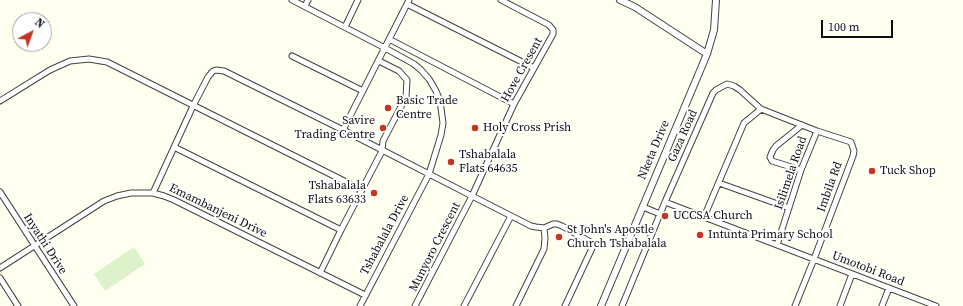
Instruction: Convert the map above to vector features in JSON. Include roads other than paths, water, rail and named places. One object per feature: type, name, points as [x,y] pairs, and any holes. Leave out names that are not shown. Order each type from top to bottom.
[{"type":"street","name":"Tshabalala Drive","points":[[292,0],[414,64],[429,79],[436,90],[440,101],[443,123],[441,135],[429,174],[360,306]]},
{"type":"street","points":[[305,6],[308,0]]},
{"type":"street","points":[[345,27],[358,0]]},
{"type":"street","name":"Hove Cresent","points":[[472,196],[514,104],[553,34],[553,30],[549,25],[502,0]]},
{"type":"street","points":[[620,0],[635,7],[706,54]]},
{"type":"street","name":"Nketa Drive","points":[[601,306],[706,54],[714,30],[716,0]]},
{"type":"street","points":[[343,130],[408,2],[534,68]]},
{"type":"street","points":[[389,39],[514,104]]},
{"type":"street","points":[[292,56],[363,91]]},
{"type":"street","points":[[0,101],[50,70],[70,61],[89,59],[107,62],[362,190]]},
{"type":"street","points":[[320,273],[382,151],[383,141],[406,97],[407,80],[399,71],[379,61]]},
{"type":"street","points":[[153,193],[208,77],[213,71],[224,71],[531,226],[544,228],[557,224],[594,244],[564,306]]},
{"type":"street","name":"Gaza Road","points":[[665,202],[713,93],[716,90],[727,84],[734,86],[762,109]]},
{"type":"street","points":[[704,217],[744,123],[762,109],[816,131]]},
{"type":"street","points":[[801,170],[772,161],[770,160],[770,157],[776,146],[802,125]]},
{"type":"street","name":"Imbila Rd","points":[[795,306],[854,151],[851,142],[816,131]]},
{"type":"street","name":"Isilimela Road","points":[[777,245],[801,170],[816,131]]},
{"type":"street","points":[[174,147],[341,230]]},
{"type":"street","points":[[718,183],[789,208]]},
{"type":"street","name":"Inyathi Drive","points":[[0,192],[74,306]]},
{"type":"street","name":"Emambanjeni Drive","points":[[0,268],[104,201],[131,193],[153,193],[174,200],[365,295]]},
{"type":"street","name":"Munyoro Crescent","points":[[415,306],[472,196]]},
{"type":"street","points":[[622,306],[665,202]]},
{"type":"street","name":"Umotobi Road","points":[[665,202],[936,306]]},
{"type":"street","points":[[643,207],[660,214]]},
{"type":"street","points":[[464,306],[511,216]]},
{"type":"street","points":[[516,306],[544,249],[544,228]]},
{"type":"street","points":[[840,306],[852,274]]},
{"type":"street","points":[[0,278],[18,306]]},
{"type":"street","points":[[882,306],[889,288]]},
{"type":"place","name":"Basic Trade Centre","points":[[388,108]]},
{"type":"place","name":"Savire Trading Centre","points":[[383,128]]},
{"type":"place","name":"Holy Cross Prish","points":[[475,128]]},
{"type":"place","name":"Tshabalala Flats 64635","points":[[451,162]]},
{"type":"place","name":"Tuck Shop","points":[[872,171]]},
{"type":"place","name":"Tshabalala Flats 63633","points":[[374,193]]},
{"type":"place","name":"UCCSA Church","points":[[665,216]]},
{"type":"place","name":"Intunta Primary School","points":[[700,235]]},
{"type":"place","name":"St John's Apostle Church Tshabalala","points":[[559,237]]}]
